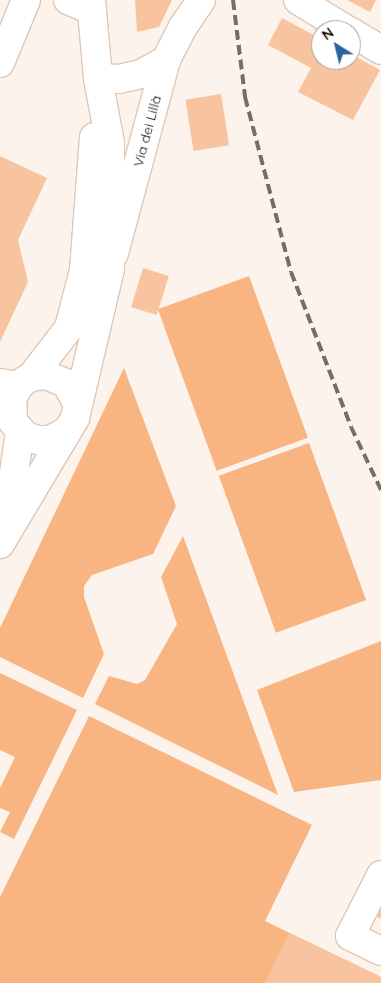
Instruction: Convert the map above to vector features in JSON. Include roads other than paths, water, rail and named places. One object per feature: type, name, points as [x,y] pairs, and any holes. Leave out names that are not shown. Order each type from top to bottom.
[{"type":"main road","points":[[0,63],[26,0]]},
{"type":"main road","name":"Via dei Lillà","points":[[110,269],[166,60],[183,27],[201,0]]},
{"type":"main road","points":[[298,0],[331,20]]},
{"type":"main road","points":[[0,544],[75,418],[76,403],[110,269],[110,143],[83,3]]},
{"type":"main road","points":[[361,38],[381,50]]},
{"type":"main road","points":[[98,78],[119,79],[141,74],[166,60]]},
{"type":"main road","points":[[0,520],[11,492],[13,422],[10,407],[16,382],[69,328],[84,270],[98,78]]},
{"type":"main road","points":[[16,382],[46,375],[60,379],[71,389],[76,403]]},
{"type":"main road","points":[[13,426],[31,438],[44,441],[56,438],[67,431]]},
{"type":"main road","points":[[372,947],[350,936],[381,875]]},
{"type":"railway","points":[[233,0],[245,97],[291,272],[351,427],[381,490]]}]
